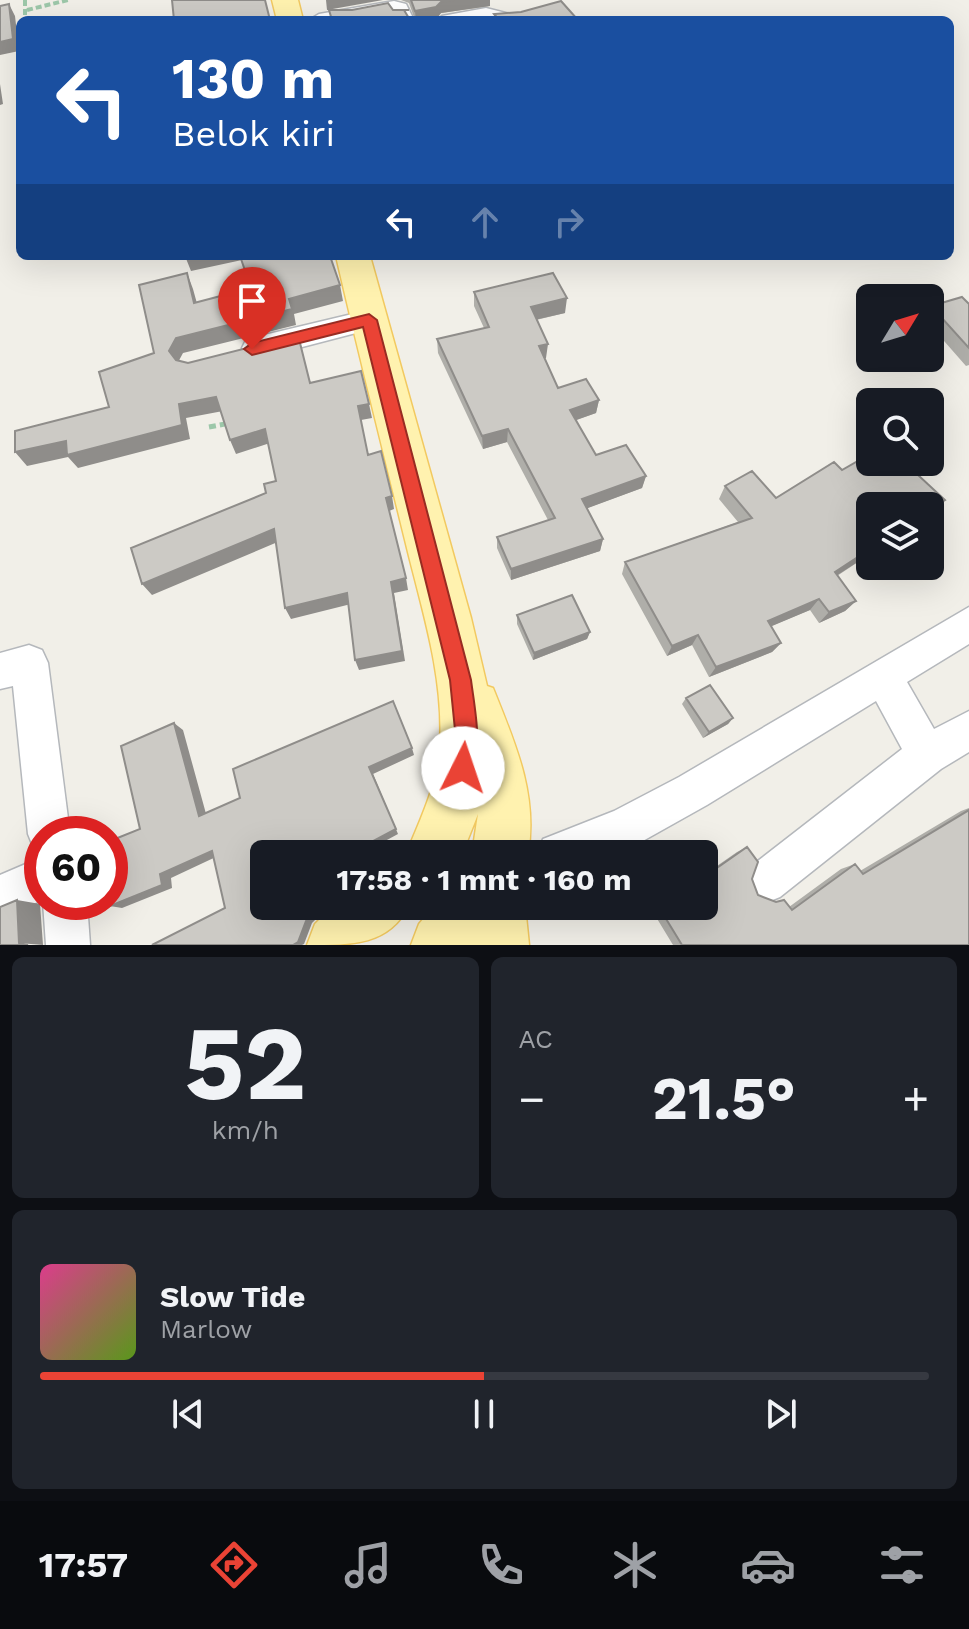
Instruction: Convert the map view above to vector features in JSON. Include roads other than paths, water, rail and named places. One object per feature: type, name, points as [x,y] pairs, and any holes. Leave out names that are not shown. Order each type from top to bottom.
[{"type":"main road","points":[[354,260],[460,680],[466,730],[463,768],[452,813],[440,840]]},
{"type":"main road","points":[[460,680],[484,724],[505,798],[501,840]]},
{"type":"main road","points":[[336,945],[365,920]]},
{"type":"main road","points":[[440,945],[460,920]]},
{"type":"main road","points":[[498,920],[500,945]]},
{"type":"street","points":[[342,16],[394,7],[399,8],[402,16]]},
{"type":"street","points":[[474,16],[494,16]]},
{"type":"street","points":[[223,356],[369,320]]},
{"type":"street","points":[[593,840],[626,827],[693,791],[969,624]]},
{"type":"street","points":[[0,671],[29,663],[47,816]]},
{"type":"street","points":[[883,676],[927,755]]},
{"type":"street","points":[[765,882],[927,755],[969,730]]},
{"type":"street","points":[[0,897],[24,886]]},
{"type":"street","points":[[66,920],[68,945]]}]
